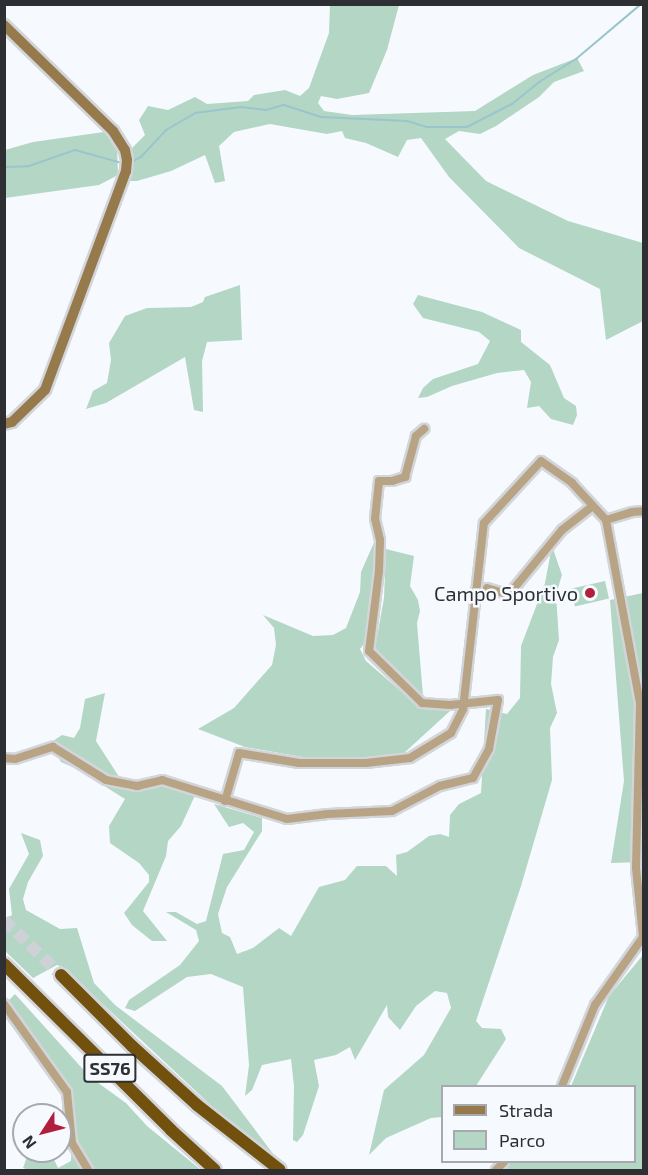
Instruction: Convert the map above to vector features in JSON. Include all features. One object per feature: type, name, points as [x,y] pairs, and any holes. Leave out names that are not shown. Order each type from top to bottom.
[{"type":"highway","name":"SS76","points":[[4,964],[171,1130],[215,1170]]},
{"type":"highway","name":"SS76","points":[[62,975],[132,1046],[197,1105],[280,1170]]},
{"type":"main road","points":[[4,25],[113,131],[125,150],[126,171],[45,390],[12,422],[4,424]]},
{"type":"street","points":[[4,758],[15,759],[52,747],[106,780],[138,786],[162,780],[287,819],[328,814],[392,811],[440,786],[472,778],[489,749],[498,700],[464,704],[422,703],[369,651],[379,571],[380,540],[375,519],[379,481],[392,481],[405,477],[416,436],[424,429]]},
{"type":"street","points":[[225,801],[239,753],[299,763],[366,764],[410,758],[452,733],[464,704],[484,523],[541,461],[572,483],[606,520],[640,703],[636,868],[643,937],[595,1005],[562,1085]]},
{"type":"street","points":[[487,588],[507,594],[511,592],[562,530],[593,506]]},
{"type":"street","points":[[606,520],[644,511]]},
{"type":"street","points":[[4,1004],[67,1092],[72,1143],[88,1170]]},
{"type":"green space","points":[[330,5],[399,5],[387,50],[369,93],[337,99],[321,96],[318,103],[324,111],[352,115],[475,111],[533,75],[577,58],[584,71],[554,82],[539,97],[496,126],[480,134],[459,131],[445,139],[486,181],[568,221],[643,243],[643,321],[606,340],[600,289],[519,248],[449,177],[421,138],[407,140],[398,157],[366,143],[345,138],[342,131],[327,134],[270,124],[234,132],[219,146],[225,181],[215,183],[205,155],[171,171],[137,181],[128,181],[131,172],[132,148],[145,135],[139,120],[148,106],[168,110],[195,97],[207,104],[248,101],[254,95],[285,90],[300,96],[309,88],[329,33]]},
{"type":"green space","points":[[104,132],[117,145],[118,175],[99,185],[5,198],[5,150],[33,142]]},
{"type":"green space","points":[[240,285],[242,340],[207,342],[202,361],[203,412],[194,410],[185,357],[106,403],[86,409],[93,391],[107,383],[111,360],[109,343],[125,316],[147,308],[191,307],[203,302],[205,297]]},
{"type":"green space","points":[[418,295],[482,312],[521,330],[521,342],[550,365],[564,398],[576,406],[577,415],[573,425],[551,419],[539,406],[527,408],[531,382],[524,370],[497,373],[418,398],[423,388],[433,379],[478,364],[490,341],[479,332],[423,318],[413,304]]},
{"type":"green space","points":[[376,538],[376,573],[367,640],[360,649],[366,661],[418,706],[450,711],[404,753],[395,757],[342,764],[245,747],[198,729],[234,708],[272,665],[276,645],[274,628],[263,615],[313,636],[333,635],[346,628],[360,592],[361,572]]},
{"type":"green space","points":[[552,546],[562,575],[556,594],[559,640],[553,657],[551,684],[557,713],[550,728],[552,780],[521,886],[476,1021],[482,1028],[501,1029],[506,1039],[477,1085],[441,1085],[441,1117],[431,1118],[386,1138],[369,1155],[384,1090],[424,1055],[451,1008],[447,993],[435,991],[416,1006],[400,1030],[388,1017],[387,1005],[355,1060],[350,1047],[336,1055],[314,1060],[319,1086],[303,1135],[297,1142],[293,1140],[294,1086],[291,1059],[262,1065],[252,1090],[245,1096],[249,1065],[243,987],[211,974],[187,977],[135,1011],[125,1008],[129,1000],[180,965],[199,941],[196,930],[166,912],[176,912],[197,924],[206,921],[223,854],[244,850],[254,832],[243,823],[229,827],[214,804],[262,818],[262,831],[227,887],[218,914],[222,933],[230,937],[237,954],[253,948],[279,928],[291,936],[319,887],[345,880],[357,866],[386,866],[397,876],[396,855],[407,852],[429,836],[440,834],[449,837],[450,815],[459,804],[481,793],[486,709],[507,714],[520,698],[521,646],[545,583]]},
{"type":"green space","points":[[386,549],[414,556],[410,586],[418,600],[420,611],[417,623],[423,696],[375,648],[384,598]]},
{"type":"green space","name":"Campo Sportivo","points":[[605,581],[609,599],[575,606],[571,589]]},
{"type":"green space","points":[[643,593],[643,862],[611,863],[624,781],[610,600]]},
{"type":"green space","points":[[105,693],[96,741],[123,783],[172,783],[197,791],[181,826],[168,841],[166,856],[143,911],[167,941],[152,941],[132,925],[124,913],[149,882],[149,875],[139,863],[110,843],[109,826],[125,799],[77,769],[61,762],[50,743],[62,735],[74,738],[80,728],[85,699]]},
{"type":"green space","points":[[21,833],[40,840],[43,856],[28,882],[23,899],[26,910],[60,929],[77,928],[94,983],[115,1005],[222,1086],[274,1155],[215,1109],[63,967],[57,965],[33,978],[5,951],[5,919],[12,915],[9,889],[29,854]]},
{"type":"green space","points":[[643,955],[643,1170],[500,1170],[504,1163],[636,1163],[636,1085],[571,1085],[609,996]]},
{"type":"green space","points":[[15,994],[90,1077],[126,1103],[147,1126],[201,1170],[29,1170],[23,1168],[25,1163],[56,1163],[58,1168],[72,1163],[72,1103],[70,1089],[7,1002]]},
{"type":"waterway","points":[[130,163],[141,157],[166,130],[195,113],[241,107],[266,110],[284,105],[321,117],[407,121],[427,127],[467,127],[512,104],[539,82],[576,59],[641,4]]},
{"type":"waterway","points":[[4,167],[29,166],[75,150],[122,163]]},
{"type":"tunnel","points":[[4,920],[61,975]]},
{"type":"place","name":"Campo Sportivo","points":[[590,593]]}]
